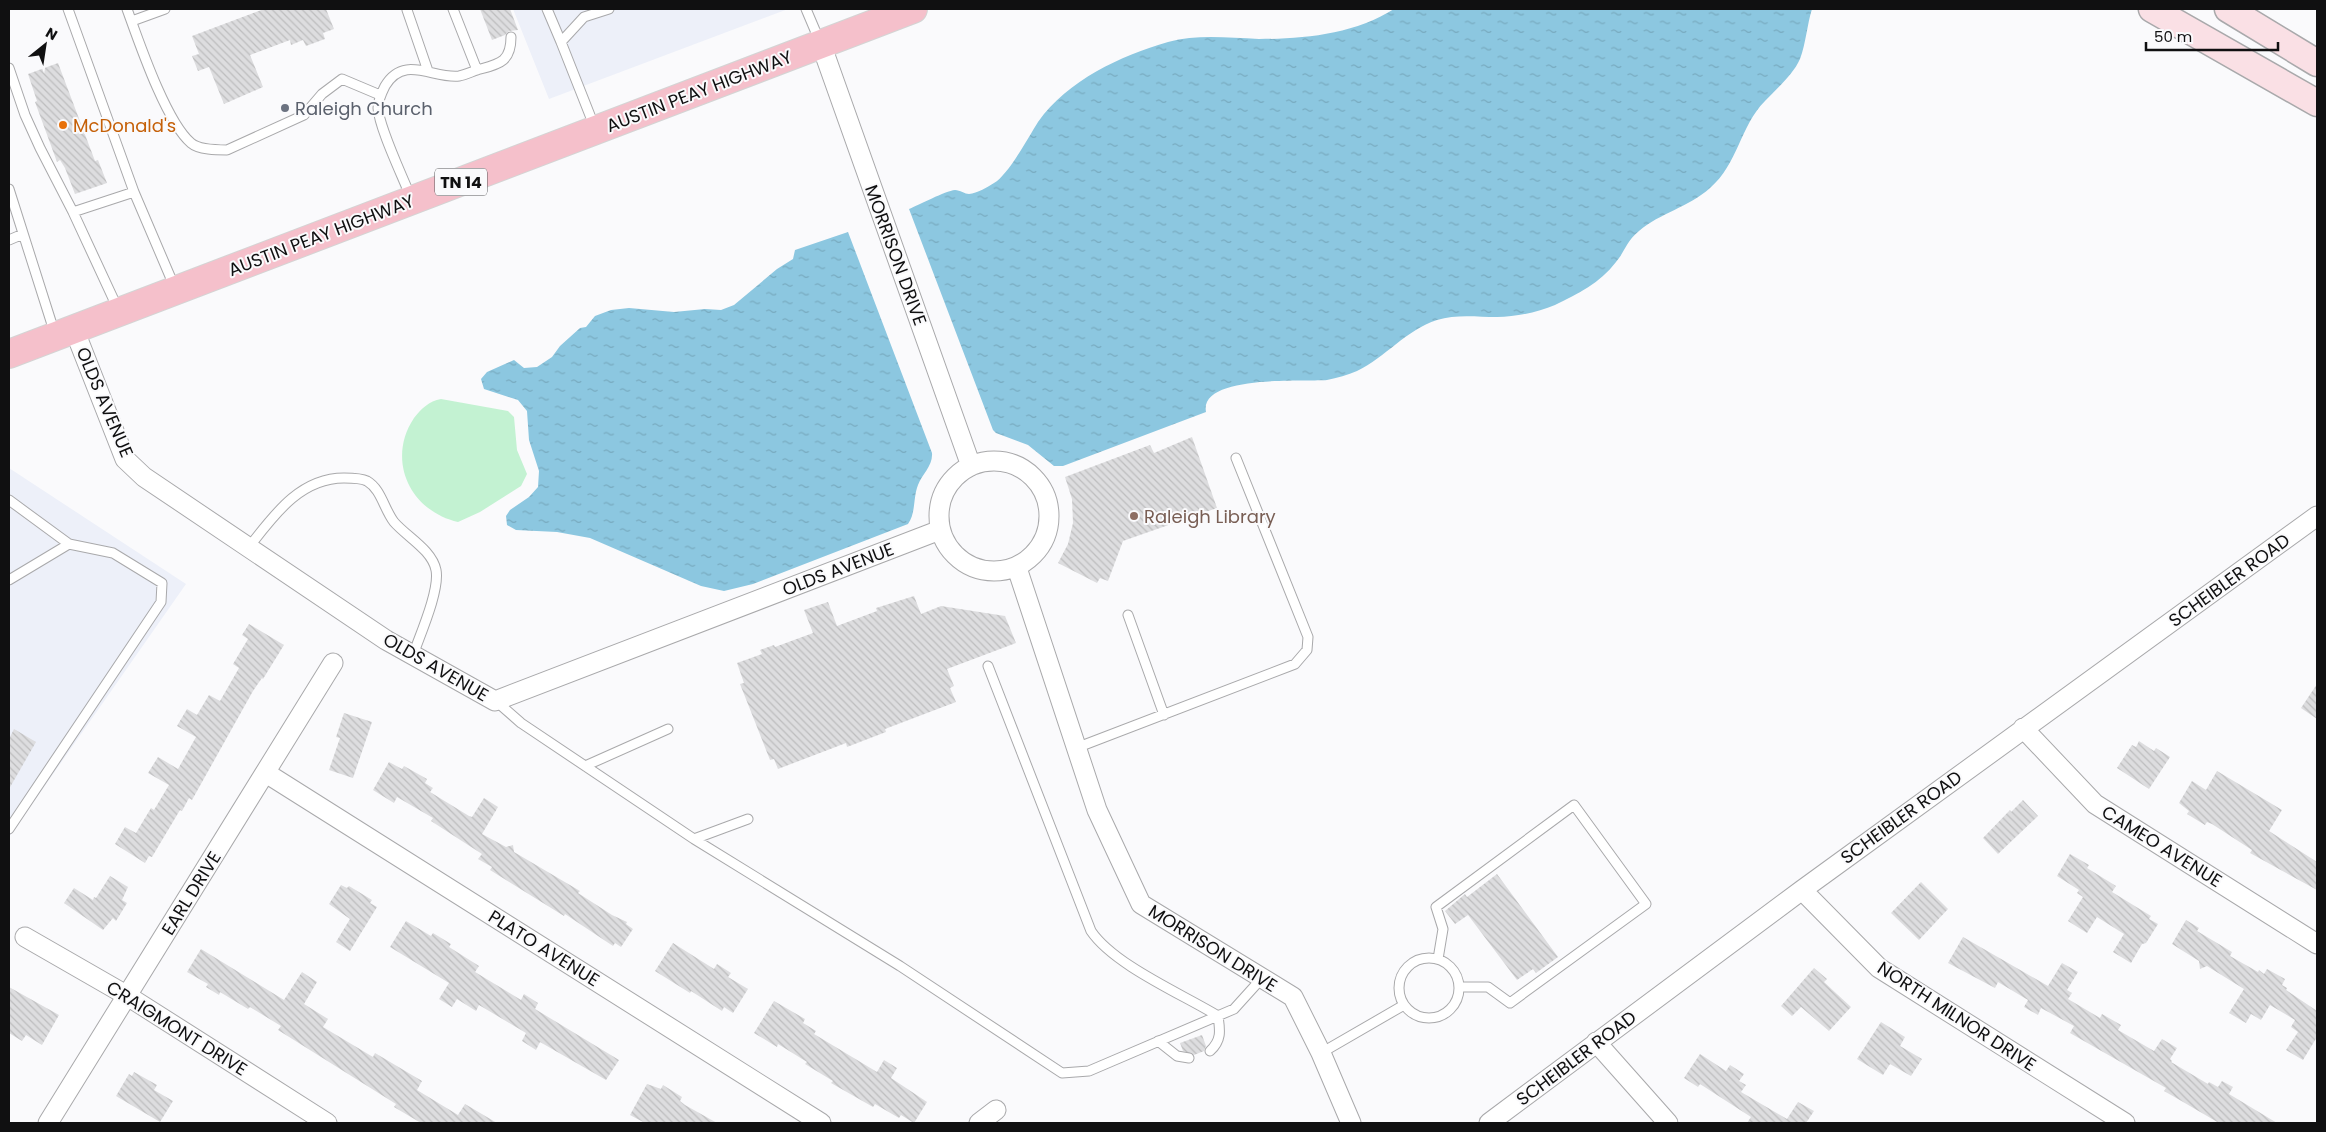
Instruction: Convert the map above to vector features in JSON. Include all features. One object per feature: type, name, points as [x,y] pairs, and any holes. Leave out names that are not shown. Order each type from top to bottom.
[{"type":"main road","name":"AUSTIN PEAY HIGHWAY","points":[[9,354],[913,9]]},
{"type":"main road","points":[[2152,9],[2317,103]]},
{"type":"main road","points":[[2228,9],[2317,63]]},
{"type":"street","name":"MORRISON DRIVE","points":[[821,44],[971,466]]},
{"type":"street","name":"OLDS AVENUE","points":[[65,333],[125,459],[144,477],[386,640],[495,701],[940,530]]},
{"type":"street","points":[[987,461],[1005,462],[1022,468],[1035,479],[1045,494],[1050,511],[1049,528],[1046,536],[1032,558],[1017,568],[998,572],[979,570],[961,561],[948,548],[940,530],[938,511],[944,492],[955,477],[971,466],[987,461]]},
{"type":"street","name":"SCHEIBLER ROAD","points":[[1489,1123],[1802,890],[2317,516]]},
{"type":"street","name":"MORRISON DRIVE","points":[[1017,568],[1097,810],[1142,904],[1293,997],[1321,1053],[1351,1123]]},
{"type":"street","name":"EARL DRIVE","points":[[48,1123],[333,663]]},
{"type":"street","name":"CAMEO AVENUE","points":[[2023,728],[2095,804],[2317,944]]},
{"type":"street","name":"PLATO AVENUE","points":[[266,773],[821,1123]]},
{"type":"street","name":"NORTH MILNOR DRIVE","points":[[1802,890],[1879,968],[2125,1123]]},
{"type":"street","name":"CRAIGMONT DRIVE","points":[[25,937],[126,995],[327,1123]]},
{"type":"street","points":[[1596,1042],[1668,1123]]},
{"type":"street","points":[[979,1123],[996,1110]]},
{"type":"lane","points":[[68,9],[134,192],[176,290]]},
{"type":"lane","points":[[127,9],[160,92],[179,130],[192,145],[214,150],[228,150],[304,115],[322,94],[342,80],[380,95]]},
{"type":"lane","points":[[132,21],[165,9]]},
{"type":"lane","points":[[453,9],[477,70]]},
{"type":"lane","points":[[547,9],[596,130]]},
{"type":"lane","points":[[561,42],[584,17],[609,9]]},
{"type":"lane","points":[[806,9],[821,44]]},
{"type":"lane","points":[[407,10],[428,71]]},
{"type":"lane","points":[[412,200],[378,108],[380,95],[390,78],[407,70],[458,76],[504,61],[511,49],[510,37]]},
{"type":"lane","points":[[9,68],[25,115],[56,183],[73,212],[119,312]]},
{"type":"lane","points":[[9,189],[23,234],[65,333]]},
{"type":"lane","points":[[73,212],[134,192]]},
{"type":"lane","points":[[9,240],[23,234]]},
{"type":"lane","points":[[1076,748],[1295,664],[1307,650],[1308,637],[1236,458]]},
{"type":"lane","points":[[249,547],[280,509],[292,497],[304,490],[333,478],[365,480],[374,487],[393,520],[433,560],[436,572],[428,612],[413,655]]},
{"type":"lane","points":[[9,500],[69,544],[113,553],[162,583],[161,602],[9,829]]},
{"type":"lane","points":[[9,580],[69,544]]},
{"type":"lane","points":[[1128,615],[1164,715]]},
{"type":"lane","points":[[988,666],[1091,931],[1098,941],[1116,955],[1218,1016]]},
{"type":"lane","points":[[495,701],[521,722],[694,839],[900,966],[1062,1073],[1089,1072],[1234,1009],[1262,978]]},
{"type":"lane","points":[[585,766],[668,729]]},
{"type":"lane","points":[[1438,958],[1443,929],[1436,907],[1574,805],[1646,904],[1510,1003],[1488,987],[1460,987]]},
{"type":"lane","points":[[694,839],[748,819]]},
{"type":"lane","points":[[1438,958],[1453,969],[1460,987],[1454,1006],[1448,1013],[1439,1017],[1419,1017],[1404,1005],[1398,987],[1404,970],[1419,959],[1438,958]]},
{"type":"lane","points":[[1321,1053],[1404,1005]]},
{"type":"lane","points":[[1210,1051],[1218,1042],[1220,1034],[1218,1016]]},
{"type":"lane","points":[[1158,1041],[1177,1056],[1188,1058]]},
{"type":"shaded area","points":[[513,9],[788,9],[549,99]]},
{"type":"shaded area","points":[[9,468],[186,584],[9,837]]},
{"type":"green space","points":[[441,399],[508,411],[514,417],[517,450],[527,474],[521,486],[480,512],[458,522],[441,516],[427,507],[408,482],[403,466],[402,450],[406,434],[414,418],[426,406]]},
{"type":"water","points":[[1394,9],[1812,9],[1802,53],[1797,65],[1757,111],[1727,168],[1719,178],[1702,195],[1656,219],[1639,231],[1603,276],[1572,297],[1548,308],[1519,315],[1504,317],[1459,316],[1437,320],[1416,330],[1367,365],[1339,377],[1327,380],[1256,382],[1219,391],[1208,400],[1206,412],[1063,466],[1054,466],[1028,445],[996,433],[993,430],[909,209],[951,191],[957,190],[969,194],[979,191],[1000,179],[1050,107],[1080,82],[1132,54],[1168,42],[1191,38],[1276,39],[1329,33],[1363,24]]},
{"type":"water","points":[[848,232],[932,453],[929,466],[918,485],[911,520],[908,524],[753,584],[724,591],[701,586],[590,538],[557,532],[516,530],[507,525],[506,516],[510,510],[529,497],[538,487],[539,471],[529,440],[527,411],[518,400],[484,389],[481,379],[487,372],[514,360],[524,368],[537,367],[552,357],[560,346],[580,328],[586,327],[595,316],[611,310],[629,308],[674,312],[705,309],[721,310],[734,305],[777,269],[793,259],[795,250]]},
{"type":"building","points":[[264,9],[326,9],[334,29],[323,33],[325,39],[306,46],[303,40],[291,45],[290,40],[250,55],[263,87],[224,104],[209,67],[198,71],[192,56],[199,54],[192,36]]},
{"type":"building","points":[[480,9],[510,9],[518,30],[509,31],[505,35],[492,40]]},
{"type":"building","name":"McDonald's","points":[[58,63],[95,161],[98,160],[107,183],[75,194],[65,168],[60,160],[57,162],[35,102],[37,101],[28,74]]},
{"type":"building","name":"Raleigh Library","points":[[1192,437],[1217,508],[1123,541],[1108,581],[1100,578],[1097,583],[1058,563],[1068,544],[1073,523],[1072,499],[1065,477],[1150,445],[1154,453]]},
{"type":"building","points":[[914,596],[921,614],[941,606],[1005,616],[1016,643],[947,669],[954,686],[950,688],[956,702],[885,729],[886,732],[847,747],[846,743],[778,769],[774,759],[770,760],[740,684],[744,683],[737,663],[762,654],[760,650],[774,645],[775,647],[813,633],[804,610],[828,602],[837,626],[877,611],[876,608]]},
{"type":"building","points":[[249,624],[284,645],[263,679],[253,691],[192,800],[189,798],[182,811],[180,810],[152,857],[149,856],[145,863],[115,844],[125,827],[136,833],[151,808],[154,810],[169,785],[148,773],[158,757],[178,769],[196,737],[177,726],[187,709],[197,715],[209,695],[220,701],[239,668],[233,664],[248,639],[242,635]]},
{"type":"building","points":[[2317,684],[2317,719],[2301,708]]},
{"type":"building","points":[[344,713],[372,722],[353,778],[329,770],[340,738],[336,737]]},
{"type":"building","points":[[14,729],[36,742],[9,789],[9,739]]},
{"type":"building","points":[[2139,741],[2154,751],[2156,748],[2170,757],[2149,789],[2117,768],[2132,745],[2136,747]]},
{"type":"building","points":[[389,762],[402,769],[404,766],[427,779],[425,783],[433,788],[430,792],[469,816],[472,817],[484,798],[498,807],[482,834],[506,847],[513,845],[514,852],[580,891],[578,893],[612,915],[627,922],[626,924],[633,929],[621,947],[615,943],[613,946],[565,914],[564,916],[490,870],[492,867],[478,859],[482,854],[431,821],[433,818],[397,797],[394,803],[373,790]]},
{"type":"building","points":[[2217,771],[2282,810],[2269,831],[2317,862],[2317,890],[2250,853],[2252,850],[2212,824],[2207,822],[2205,825],[2187,814],[2189,811],[2179,803],[2192,781],[2206,790]]},
{"type":"building","points":[[2023,800],[2038,816],[1998,854],[1983,838],[2010,810],[2011,812]]},
{"type":"building","points":[[2070,854],[2089,865],[2087,868],[2116,886],[2112,892],[2151,916],[2149,919],[2158,924],[2146,943],[2142,944],[2131,963],[2113,952],[2124,934],[2097,917],[2087,933],[2068,921],[2083,897],[2077,893],[2079,890],[2057,876]]},
{"type":"building","points":[[1497,874],[1558,957],[1536,973],[1533,969],[1517,980],[1468,915],[1455,924],[1445,911],[1465,894],[1467,897]]},
{"type":"building","points":[[110,876],[128,887],[122,900],[127,903],[116,921],[113,918],[103,930],[64,903],[74,888],[93,900]]},
{"type":"building","points":[[1921,882],[1948,909],[1919,940],[1891,913]]},
{"type":"building","points":[[341,885],[347,888],[349,886],[372,900],[370,903],[377,907],[350,951],[336,942],[350,919],[329,904]]},
{"type":"building","points":[[2186,920],[2199,928],[2197,931],[2232,952],[2230,956],[2258,972],[2259,970],[2264,974],[2267,969],[2285,979],[2282,985],[2287,988],[2286,990],[2317,1011],[2317,1037],[2303,1060],[2286,1050],[2298,1032],[2291,1027],[2295,1020],[2270,1005],[2261,1020],[2251,1014],[2246,1023],[2229,1013],[2244,989],[2207,966],[2200,969],[2199,961],[2172,944]]},
{"type":"building","points":[[406,921],[431,936],[433,933],[451,944],[449,947],[479,966],[475,972],[521,1000],[524,994],[538,1003],[535,1009],[619,1060],[606,1080],[540,1042],[536,1050],[522,1041],[526,1033],[479,1005],[476,1011],[457,999],[452,1007],[439,999],[449,983],[390,947]]},
{"type":"building","points":[[1963,937],[2048,986],[2062,963],[2078,972],[2067,990],[2072,993],[2068,999],[2100,1018],[2102,1014],[2121,1025],[2118,1030],[2154,1051],[2162,1039],[2177,1048],[2170,1059],[2171,1062],[2208,1084],[2209,1082],[2218,1087],[2222,1081],[2233,1087],[2229,1094],[2277,1123],[2219,1123],[2164,1091],[2166,1088],[2070,1033],[2074,1026],[2041,1008],[2038,1015],[2024,1007],[2028,1000],[1998,982],[1995,988],[1948,963]]},
{"type":"building","points":[[673,943],[714,969],[717,964],[731,973],[728,977],[748,989],[733,1013],[724,1007],[722,1011],[655,971]]},
{"type":"building","points":[[201,949],[284,1000],[302,972],[317,982],[304,1004],[328,1019],[323,1027],[373,1057],[375,1053],[422,1081],[417,1090],[458,1115],[465,1104],[497,1123],[421,1123],[394,1107],[396,1104],[278,1030],[281,1026],[250,1007],[248,1009],[220,992],[219,995],[206,987],[208,984],[187,972]]},
{"type":"building","points":[[1814,968],[1827,979],[1824,982],[1851,1007],[1829,1031],[1801,1007],[1792,1016],[1781,1006]]},
{"type":"building","points":[[9,987],[59,1015],[42,1045],[26,1035],[22,1041],[9,1033]]},
{"type":"building","points":[[774,1001],[805,1019],[803,1023],[816,1031],[814,1034],[877,1072],[884,1060],[897,1068],[891,1078],[927,1102],[914,1123],[901,1115],[899,1118],[875,1104],[873,1107],[831,1083],[833,1081],[805,1064],[807,1062],[778,1044],[777,1047],[754,1033]]},
{"type":"building","points":[[1881,1022],[1905,1037],[1900,1046],[1922,1059],[1911,1076],[1890,1064],[1883,1075],[1857,1059]]},
{"type":"building","points":[[1202,1035],[1206,1046],[1204,1051],[1194,1055],[1183,1051],[1180,1043]]},
{"type":"building","points":[[1700,1054],[1726,1071],[1730,1065],[1744,1074],[1739,1081],[1746,1085],[1741,1092],[1787,1119],[1798,1102],[1814,1111],[1806,1123],[1747,1123],[1751,1117],[1700,1084],[1698,1087],[1684,1078]]},
{"type":"building","points":[[134,1072],[157,1085],[154,1090],[173,1101],[160,1122],[116,1096],[129,1074],[132,1076]]},
{"type":"building","points":[[647,1084],[661,1089],[663,1085],[682,1097],[680,1101],[685,1105],[717,1123],[645,1123],[630,1115]]},
{"type":"place","name":"Raleigh Church","points":[[285,108]]},
{"type":"place","name":"McDonald's","points":[[63,125]]},
{"type":"place","name":"Raleigh Library","points":[[1134,516]]}]
